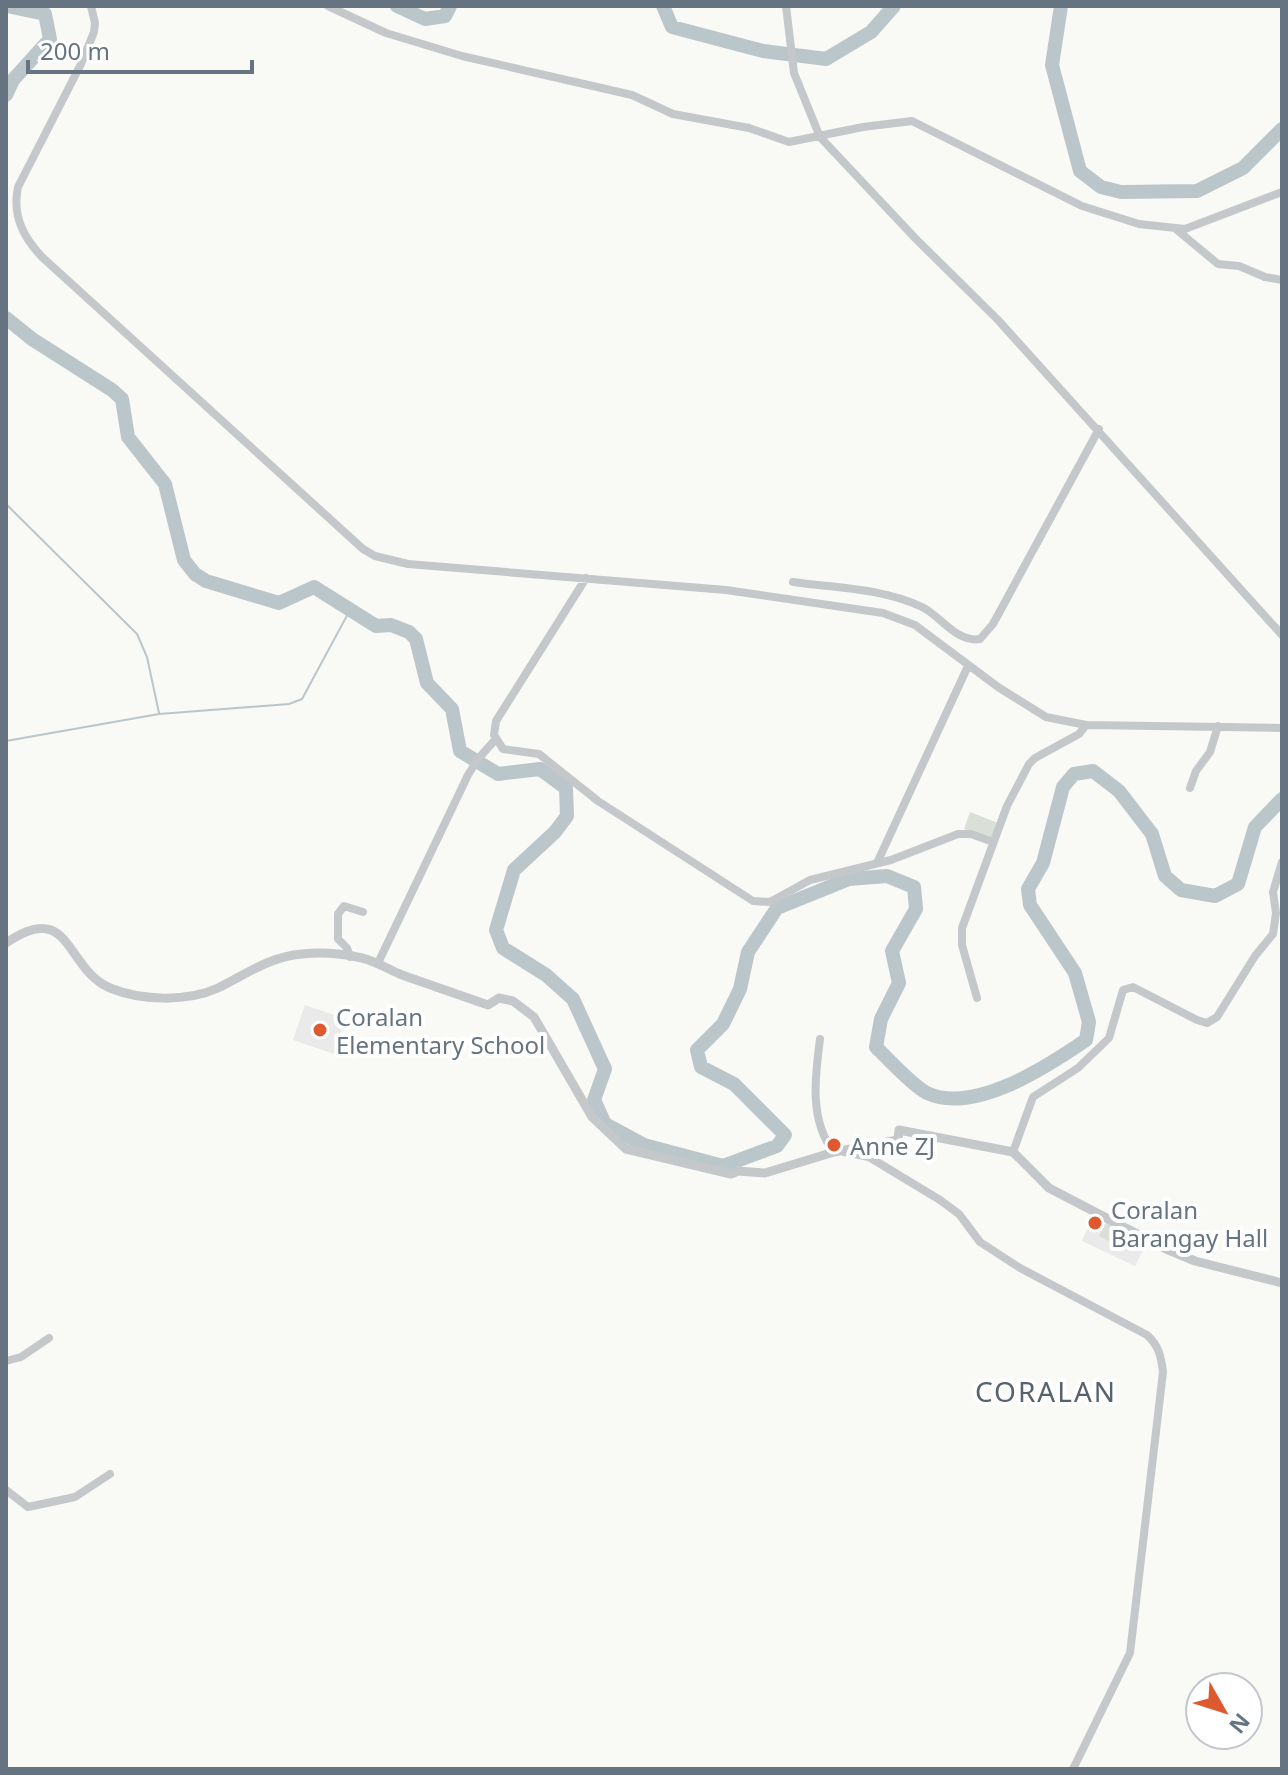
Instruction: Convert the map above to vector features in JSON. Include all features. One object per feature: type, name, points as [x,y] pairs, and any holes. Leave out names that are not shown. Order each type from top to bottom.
[{"type":"street","points":[[91,6],[95,23],[85,54],[18,187],[15,206],[18,218],[35,249],[363,549],[388,560],[408,564],[726,590],[883,613],[906,620],[1034,712],[1086,725],[1282,728]]},
{"type":"street","points":[[328,6],[397,37],[462,56],[632,95],[673,114],[749,128],[789,142],[912,121],[1096,212],[1139,224],[1177,230],[1192,228],[1282,192]]},
{"type":"street","points":[[786,6],[794,73],[820,137],[998,320],[1282,635]]},
{"type":"street","points":[[1177,230],[1218,264],[1239,266],[1265,277],[1282,280]]},
{"type":"street","points":[[793,582],[902,598],[925,608],[950,629],[974,640],[985,636],[1099,429]]},
{"type":"street","points":[[586,578],[496,721],[495,740],[499,746],[510,752],[539,754],[589,795],[753,901],[770,902],[810,880],[902,857],[958,834],[971,834],[993,842]]},
{"type":"street","points":[[940,643],[950,629]]},
{"type":"street","points":[[877,863],[968,666]]},
{"type":"street","points":[[977,998],[961,936],[967,910],[1007,806],[1032,760],[1079,734],[1086,725]]},
{"type":"street","points":[[1190,788],[1196,771],[1210,752],[1218,726]]},
{"type":"street","points":[[378,963],[470,771],[495,740]]},
{"type":"street","points":[[1013,1152],[1033,1097],[1078,1068],[1104,1045],[1109,1038],[1123,990],[1127,987],[1133,987],[1197,1020],[1207,1023],[1217,1017],[1255,956],[1273,934],[1276,913],[1274,883],[1282,862]]},
{"type":"street","points":[[350,957],[347,948],[338,939],[338,914],[344,906],[363,912]]},
{"type":"street","points":[[6,943],[37,928],[50,928],[70,944],[99,982],[112,989],[165,998],[214,990],[256,966],[292,955],[305,953],[350,957],[378,963],[488,1005],[499,998],[513,1001],[534,1017],[592,1117],[626,1149],[731,1174],[738,1171],[765,1173],[836,1151],[898,1140],[899,1130],[1013,1152],[1049,1188],[1166,1249],[1195,1261],[1282,1283]]},
{"type":"street","points":[[820,1039],[817,1119],[822,1135],[836,1151],[869,1157],[940,1200],[959,1214],[980,1242],[1020,1268],[1147,1335],[1156,1343],[1161,1357],[1163,1372],[1130,1653],[1073,1769]]},
{"type":"street","points":[[6,1361],[21,1357],[49,1338]]},
{"type":"street","points":[[6,1490],[28,1507],[75,1497],[110,1474]]},
{"type":"shaded area","points":[[970,812],[998,823],[992,840],[964,829]]},
{"type":"shaded area","name":"Coralan Elementary School","points":[[305,1005],[346,1019],[334,1054],[293,1040]]},
{"type":"shaded area","points":[[1094,1212],[1148,1241],[1135,1266],[1082,1241]]},
{"type":"shaded area","points":[[1108,1220],[1136,1235],[1127,1251],[1099,1236]]},
{"type":"waterway","points":[[6,95],[13,80],[50,39],[45,14],[7,6]]},
{"type":"waterway","points":[[397,6],[425,19],[445,16],[450,6]]},
{"type":"waterway","points":[[663,6],[672,27],[763,51],[826,59],[871,32],[894,6]]},
{"type":"waterway","points":[[1061,6],[1052,65],[1080,171],[1101,187],[1121,192],[1197,191],[1243,168],[1282,129]]},
{"type":"waterway","points":[[6,318],[122,399],[128,437],[165,484],[184,560],[195,574],[206,581],[279,603],[314,587],[376,626],[391,625],[409,632],[416,639],[427,683],[452,709],[460,751],[498,774],[540,769],[566,788],[567,816],[555,832],[514,870],[496,930],[503,948],[546,975],[573,999],[605,1069],[594,1100],[605,1124],[644,1145],[723,1166],[777,1146],[785,1135],[734,1084],[701,1067],[697,1050],[723,1024],[740,989],[748,952],[777,908],[849,879],[887,876],[914,887],[916,909],[892,951],[899,983],[881,1019],[876,1047],[927,1093],[946,1098],[966,1098],[988,1093],[1031,1074],[1086,1040],[1089,1022],[1075,973],[1030,905],[1028,889],[1043,863],[1063,787],[1074,774],[1093,771],[1119,791],[1152,834],[1165,876],[1181,890],[1215,896],[1238,884],[1255,827],[1282,799]]},
{"type":"waterway","points":[[6,504],[137,634],[147,657],[159,713]]},
{"type":"waterway","points":[[6,741],[159,714],[289,704],[302,699],[350,610]]},
{"type":"place","name":"Coralan Elementary School","points":[[320,1030]]},
{"type":"place","name":"Anne ZJ","points":[[834,1145]]},
{"type":"place","name":"Coralan Barangay Hall","points":[[1095,1223]]},
{"type":"district","name":"CORALAN","points":[[1046,1391]]}]
